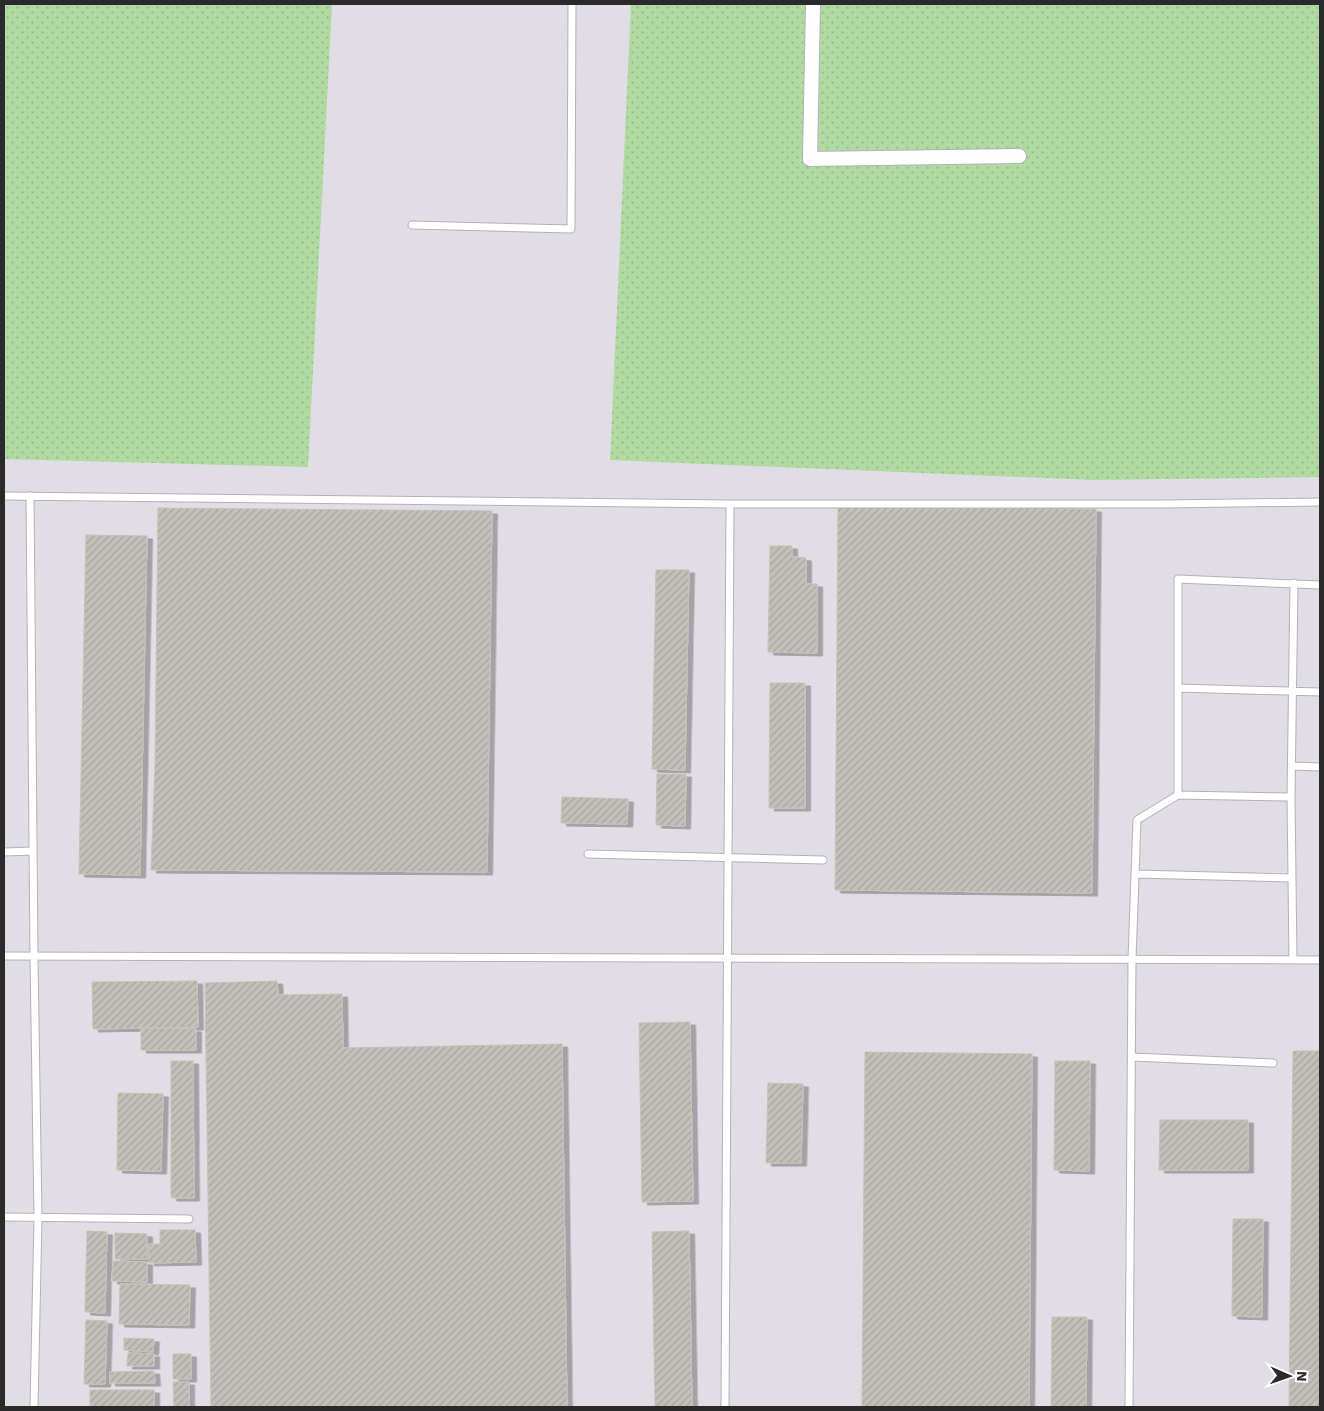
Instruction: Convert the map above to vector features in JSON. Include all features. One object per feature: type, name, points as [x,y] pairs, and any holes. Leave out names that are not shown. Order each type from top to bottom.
[{"type":"street","points":[[813,4],[810,159],[1019,156]]},
{"type":"lane","points":[[412,225],[571,229],[572,4]]},
{"type":"lane","points":[[4,496],[730,504],[1320,502]]},
{"type":"lane","points":[[30,496],[38,1218],[34,1407]]},
{"type":"lane","points":[[725,1407],[730,504]]},
{"type":"lane","points":[[1178,795],[1178,579],[1320,585]]},
{"type":"lane","points":[[1293,960],[1291,797],[1294,583]]},
{"type":"lane","points":[[1178,688],[1320,692]]},
{"type":"lane","points":[[1292,766],[1320,767]]},
{"type":"lane","points":[[1129,1407],[1132,959],[1138,820],[1178,795],[1291,797]]},
{"type":"lane","points":[[4,852],[33,851]]},
{"type":"lane","points":[[588,854],[823,860]]},
{"type":"lane","points":[[1136,874],[1292,878]]},
{"type":"lane","points":[[4,956],[1320,960]]},
{"type":"lane","points":[[1132,1057],[1274,1063]]},
{"type":"lane","points":[[4,1217],[189,1219]]},
{"type":"shaded area","points":[[4,4],[1320,4],[1320,1407],[4,1407]]},
{"type":"green space","points":[[4,4],[332,4],[308,467],[4,459]]},
{"type":"green space","points":[[631,4],[1320,4],[1320,477],[1093,480],[610,460]]},
{"type":"building","points":[[838,507],[1096,509],[1092,893],[835,890]]},
{"type":"building","points":[[158,508],[492,511],[487,872],[151,870],[155,764]]},
{"type":"building","points":[[86,535],[147,536],[140,875],[79,874]]},
{"type":"building","points":[[770,546],[792,546],[792,557],[806,558],[806,584],[817,584],[817,653],[768,652]]},
{"type":"building","points":[[656,570],[689,570],[685,770],[652,769]]},
{"type":"building","points":[[770,683],[805,683],[805,808],[769,808]]},
{"type":"building","points":[[657,774],[686,774],[685,826],[656,825]]},
{"type":"building","points":[[562,797],[628,799],[627,824],[561,823]]},
{"type":"building","points":[[197,981],[198,1027],[93,1029],[92,982]]},
{"type":"building","points":[[277,981],[278,995],[342,994],[343,1048],[562,1044],[567,1407],[211,1407],[205,983]]},
{"type":"building","points":[[690,1022],[693,1201],[642,1202],[639,1023]]},
{"type":"building","points":[[141,1028],[196,1029],[196,1050],[141,1050]]},
{"type":"building","points":[[1293,1051],[1320,1051],[1320,1407],[1289,1407]]},
{"type":"building","points":[[865,1052],[1032,1054],[1029,1407],[862,1407]]},
{"type":"building","points":[[171,1061],[193,1061],[194,1198],[171,1198]]},
{"type":"building","points":[[1055,1061],[1090,1061],[1089,1171],[1054,1170]]},
{"type":"building","points":[[768,1083],[803,1084],[801,1163],[766,1163]]},
{"type":"building","points":[[118,1093],[163,1094],[161,1171],[117,1170]]},
{"type":"building","points":[[1160,1120],[1248,1120],[1248,1170],[1159,1170]]},
{"type":"building","points":[[1233,1219],[1263,1219],[1262,1317],[1232,1316]]},
{"type":"building","points":[[160,1230],[195,1230],[196,1262],[149,1263],[149,1244],[160,1244]]},
{"type":"building","points":[[87,1231],[107,1232],[105,1313],[85,1312]]},
{"type":"building","points":[[689,1231],[692,1407],[655,1407],[652,1232]]},
{"type":"building","points":[[115,1233],[147,1234],[147,1259],[115,1259]]},
{"type":"building","points":[[113,1261],[147,1262],[147,1282],[112,1281]]},
{"type":"building","points":[[120,1284],[190,1285],[189,1325],[119,1324]]},
{"type":"building","points":[[1052,1317],[1087,1317],[1086,1407],[1051,1407]]},
{"type":"building","points":[[86,1320],[107,1321],[105,1384],[84,1384]]},
{"type":"building","points":[[124,1338],[154,1339],[153,1352],[124,1350]]},
{"type":"building","points":[[128,1353],[154,1354],[154,1366],[127,1366]]},
{"type":"building","points":[[173,1354],[191,1354],[191,1379],[173,1379]]},
{"type":"building","points":[[154,1371],[155,1383],[110,1383],[110,1372]]},
{"type":"building","points":[[173,1382],[189,1382],[189,1407],[174,1407]]},
{"type":"building","points":[[90,1390],[154,1390],[154,1407],[90,1407]]}]
